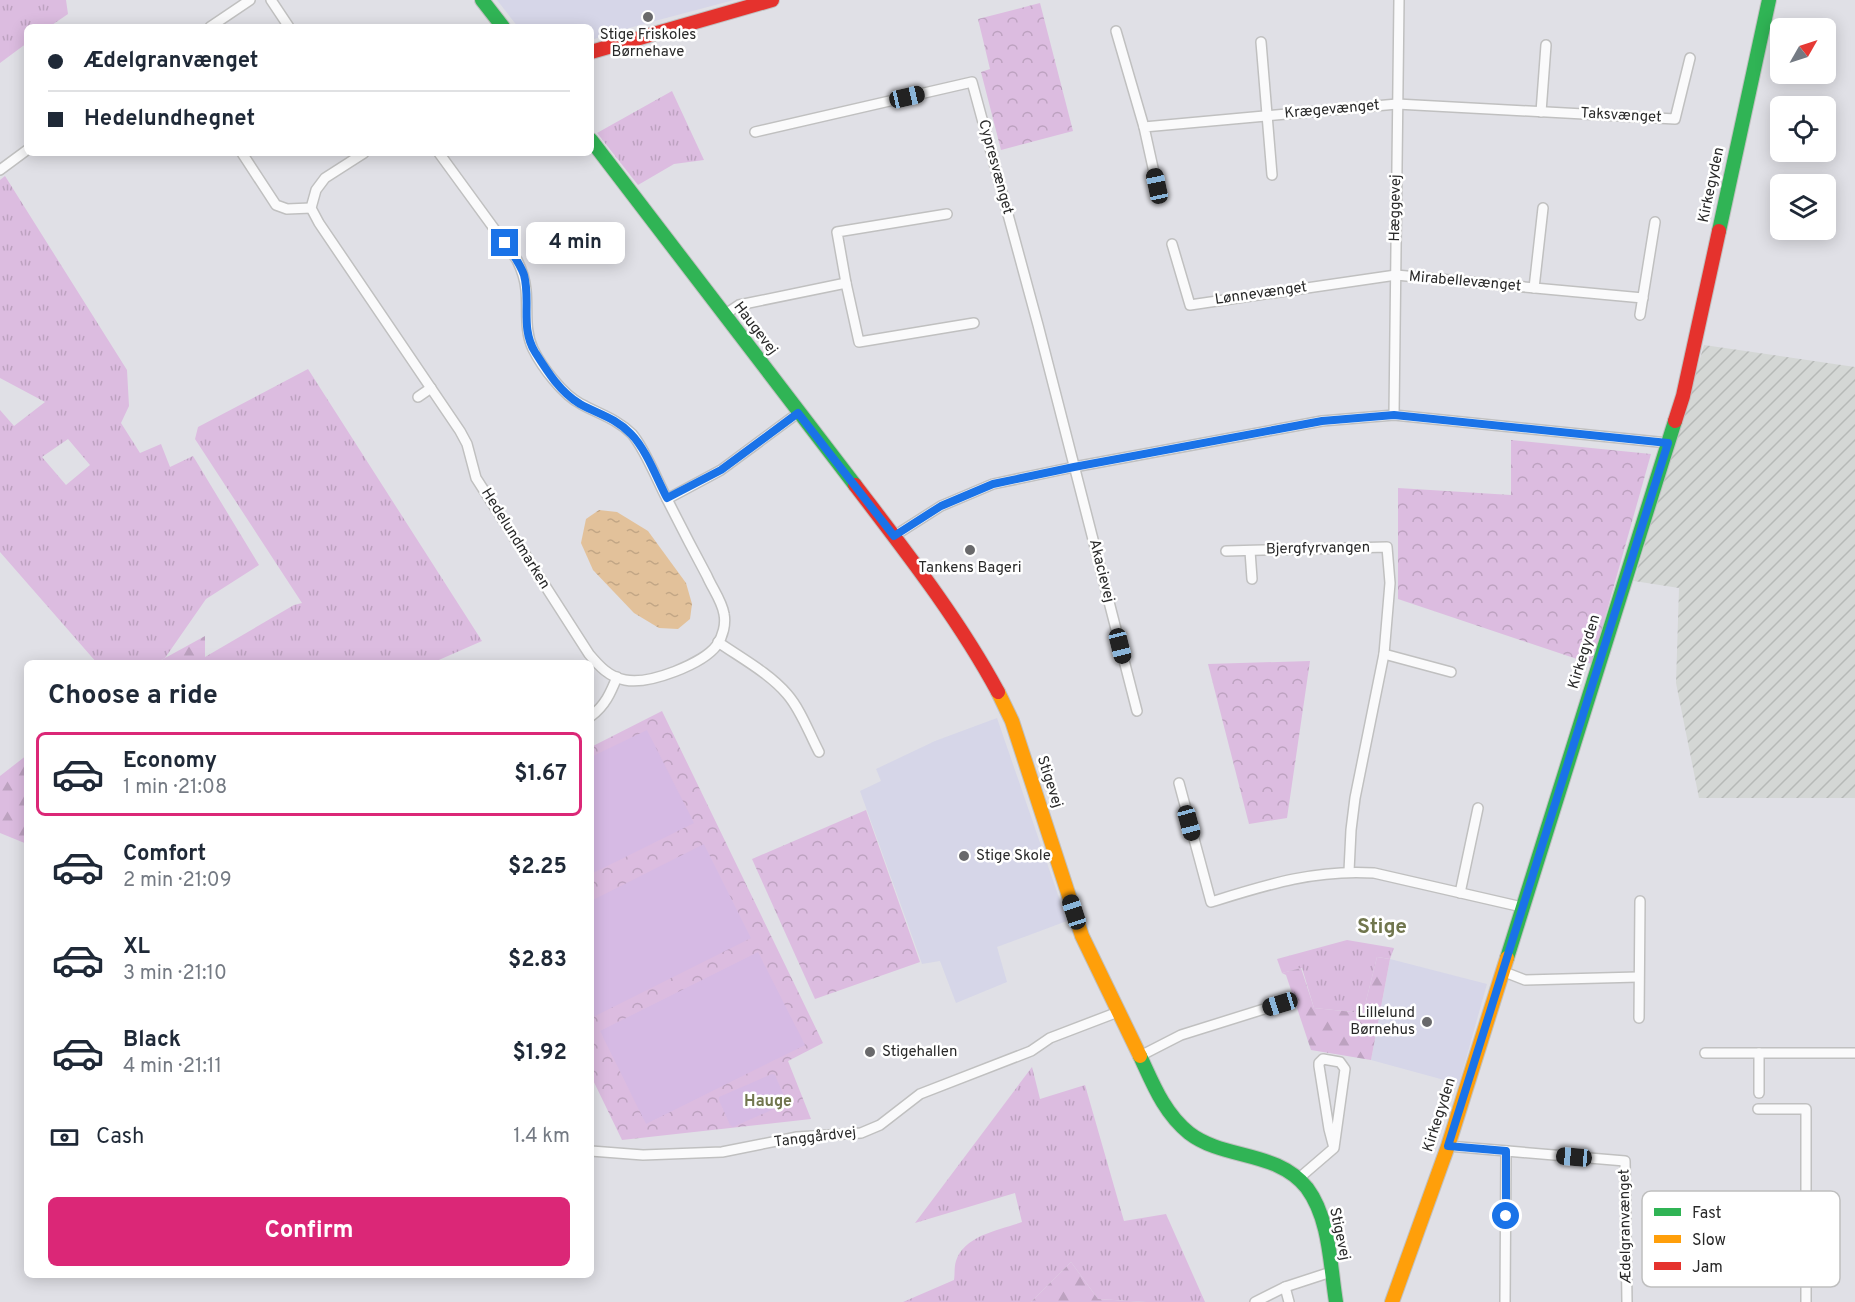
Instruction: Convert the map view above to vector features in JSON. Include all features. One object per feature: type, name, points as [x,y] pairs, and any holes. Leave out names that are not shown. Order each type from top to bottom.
[{"type":"street","points":[[214,24],[250,0]]},
{"type":"street","points":[[272,0],[287,24]]},
{"type":"street","points":[[482,0],[501,24]]},
{"type":"street","name":"Hæggevej","points":[[1394,415],[1399,0]]},
{"type":"street","name":"Kirkegyden","points":[[1392,1302],[1448,1146],[1683,396],[1769,0]]},
{"type":"street","points":[[594,51],[767,1]]},
{"type":"street","points":[[1116,31],[1144,127],[1157,186]]},
{"type":"street","name":"Krægevænget","points":[[1261,42],[1272,175]]},
{"type":"street","points":[[1541,112],[1546,45]]},
{"type":"street","name":"Taksvænget","points":[[1397,104],[1675,119],[1690,58]]},
{"type":"street","name":"Cypresvænget","points":[[755,132],[972,82],[1074,467]]},
{"type":"street","name":"Krægevænget","points":[[1144,127],[1397,104]]},
{"type":"street","name":"Haugevej","points":[[594,144],[894,536]]},
{"type":"street","points":[[0,170],[24,152]]},
{"type":"street","points":[[244,156],[276,205],[287,209],[311,208],[316,190],[325,178],[359,156]]},
{"type":"street","points":[[441,156],[517,260],[524,275],[526,320],[533,349],[560,387],[571,398],[614,420],[633,436],[667,498],[724,613],[722,636],[716,646],[702,657],[657,678],[641,681],[621,679],[594,713]]},
{"type":"street","name":"Mirabellevænget","points":[[1534,288],[1542,207]]},
{"type":"street","name":"Hedelundmarken","points":[[311,208],[460,431],[467,444],[476,478],[585,647],[601,668],[621,679]]},
{"type":"street","points":[[947,214],[837,232],[858,342],[974,323]]},
{"type":"street","points":[[1640,315],[1655,222]]},
{"type":"street","name":"Lønnevænget","points":[[1172,244],[1190,305],[1395,275]]},
{"type":"street","name":"Mirabellevænget","points":[[1395,275],[1643,298]]},
{"type":"street","points":[[724,315],[739,304],[846,283]]},
{"type":"street","points":[[418,397],[431,388]]},
{"type":"street","points":[[667,498],[721,470],[798,413]]},
{"type":"street","points":[[894,536],[941,506],[993,484],[1322,421],[1394,415],[1668,443]]},
{"type":"street","name":"Akacievej","points":[[1074,467],[1137,711]]},
{"type":"street","name":"Stigevej","points":[[894,536],[977,653],[1007,709],[1082,936],[1162,1102],[1185,1128],[1200,1139],[1274,1162],[1298,1179],[1308,1191],[1322,1221],[1336,1302]]},
{"type":"street","name":"Bjergfyrvangen","points":[[1226,551],[1387,547],[1390,583],[1384,654],[1355,798],[1349,871]]},
{"type":"street","name":"Bjergfyrvangen","points":[[1250,551],[1252,579]]},
{"type":"street","points":[[718,642],[786,693],[794,703],[819,752]]},
{"type":"street","points":[[1384,654],[1451,672]]},
{"type":"street","points":[[1179,783],[1210,902],[1284,880],[1349,871],[1374,873],[1522,907]]},
{"type":"street","points":[[1460,893],[1478,808]]},
{"type":"street","points":[[1639,1018],[1640,901]]},
{"type":"street","points":[[1502,971],[1525,980],[1638,977]]},
{"type":"street","points":[[1140,1056],[1181,1035],[1280,1004]]},
{"type":"street","name":"Tanggårdvej","points":[[594,1151],[643,1155],[722,1152],[797,1137],[861,1133],[880,1125],[920,1094],[1031,1051],[1050,1038],[1119,1012]]},
{"type":"street","points":[[1705,1053],[1855,1053]]},
{"type":"street","points":[[1759,1053],[1759,1093]]},
{"type":"street","points":[[1298,1179],[1334,1148],[1345,1069],[1340,1062],[1323,1059],[1319,1066],[1334,1148]]},
{"type":"street","points":[[1758,1109],[1806,1109],[1806,1191]]},
{"type":"street","name":"Ædelgranvænget","points":[[1448,1146],[1625,1161],[1627,1302]]},
{"type":"street","points":[[1505,1302],[1506,1151]]},
{"type":"street","points":[[1255,1302],[1285,1287],[1330,1272]]},
{"type":"street","points":[[1285,1287],[1289,1302]]},
{"type":"shaded area","points":[[497,0],[734,0],[594,39],[594,24],[516,24]]},
{"type":"shaded area","points":[[1704,345],[1855,367],[1855,798],[1699,798],[1676,683],[1679,588],[1634,581]]},
{"type":"shaded area","name":"Stige Skole","points":[[997,718],[1067,921],[997,947],[1007,982],[956,1003],[940,961],[922,964],[860,791],[881,781],[876,769],[935,741]]},
{"type":"shaded area","points":[[647,730],[694,823],[594,873],[594,756]]},
{"type":"shaded area","points":[[704,844],[751,938],[594,1016],[594,899]]},
{"type":"shaded area","points":[[758,952],[805,1045],[646,1124],[600,1031]]},
{"type":"shaded area","name":"Lillelund Børnehus","points":[[1390,959],[1487,984],[1459,1084],[1371,1060]]},
{"type":"shaded area","points":[[772,1074],[775,1075],[786,1101],[785,1104],[733,1127],[730,1125],[719,1097]]},
{"type":"green space","points":[[0,0],[66,0],[68,14],[53,24],[24,24],[24,45],[0,63]]},
{"type":"green space","points":[[1040,3],[1073,131],[1001,150],[981,72],[990,69],[978,19]]},
{"type":"green space","points":[[672,91],[704,160],[674,164],[638,185],[597,133]]},
{"type":"green space","points":[[5,176],[127,370],[129,406],[121,423],[140,453],[161,444],[170,467],[193,456],[259,565],[206,599],[165,658],[161,660],[94,660],[0,552],[0,410],[14,426],[45,402],[0,378],[0,180]],"holes":[[[68,439],[90,465],[66,485],[42,457]]]},
{"type":"green space","points":[[308,369],[482,641],[439,660],[205,660],[205,657],[294,605],[302,603],[195,439],[198,427]]},
{"type":"green space","points":[[1511,440],[1651,454],[1592,664],[1398,599],[1398,488],[1511,495]]},
{"type":"green space","points":[[205,636],[205,660],[161,660]]},
{"type":"green space","points":[[1310,661],[1287,818],[1249,824],[1208,664]]},
{"type":"green space","points":[[662,711],[823,1043],[788,1061],[811,1119],[622,1140],[594,1082],[594,745]]},
{"type":"green space","points":[[24,757],[24,843],[0,833],[0,776]]},
{"type":"green space","points":[[866,810],[920,962],[815,999],[752,859]]},
{"type":"green space","points":[[1347,940],[1394,948],[1390,959],[1377,957],[1363,1013],[1314,1008],[1302,968],[1282,973],[1277,959]]},
{"type":"green space","points":[[1377,957],[1390,959],[1371,1060],[1311,1050],[1286,975],[1282,973],[1301,968],[1314,1008],[1363,1013]]},
{"type":"green space","points":[[1032,1067],[1040,1099],[1085,1085],[1124,1221],[1166,1214],[1205,1302],[1098,1299],[1071,1262],[1031,1302],[903,1302],[954,1280],[955,1263],[960,1252],[975,1239],[1022,1222],[1015,1193],[915,1223]]},
{"type":"green space","points":[[1071,1262],[1098,1299],[1146,1302],[1031,1302]]},
{"type":"water","points":[[599,510],[617,512],[648,531],[686,583],[692,604],[690,619],[678,629],[659,628],[634,613],[593,570],[581,543],[586,519]]},
{"type":"traffic: fast","points":[[482,0],[501,24]]},
{"type":"traffic: fast","points":[[1719,231],[1769,0]]},
{"type":"traffic: fast","points":[[594,144],[855,485]]},
{"type":"traffic: fast","points":[[1507,958],[1675,421]]},
{"type":"traffic: fast","points":[[1140,1056],[1166,1107],[1189,1133],[1218,1148],[1281,1167],[1307,1188],[1315,1200],[1325,1228],[1336,1302]]},
{"type":"traffic: slow","points":[[998,692],[1012,721],[1082,936],[1140,1056]]},
{"type":"traffic: slow","points":[[1392,1302],[1448,1146],[1507,958]]},
{"type":"traffic: jam","points":[[594,51],[772,0]]},
{"type":"traffic: jam","points":[[1675,421],[1683,396],[1719,231]]},
{"type":"traffic: jam","points":[[855,485],[949,612],[998,692]]},
{"type":"place","name":"Stige Friskoles Børnehave","points":[[648,17]]},
{"type":"place","name":"Tankens Bageri","points":[[970,550]]},
{"type":"place","name":"Stige Skole","points":[[964,856]]},
{"type":"place","name":"Lillelund Børnehus","points":[[1427,1022]]},
{"type":"place","name":"Stigehallen","points":[[870,1052]]},
{"type":"district","name":"Stige","points":[[1382,927]]},
{"type":"district","name":"Hauge","points":[[768,1102]]},
{"type":"route","points":[[505,243],[524,275],[526,320],[533,349],[560,387],[571,398],[614,420],[633,436],[667,498],[721,470],[798,413],[894,536],[941,506],[993,484],[1322,421],[1394,415],[1668,443],[1448,1146],[1506,1151],[1506,1216]]}]
